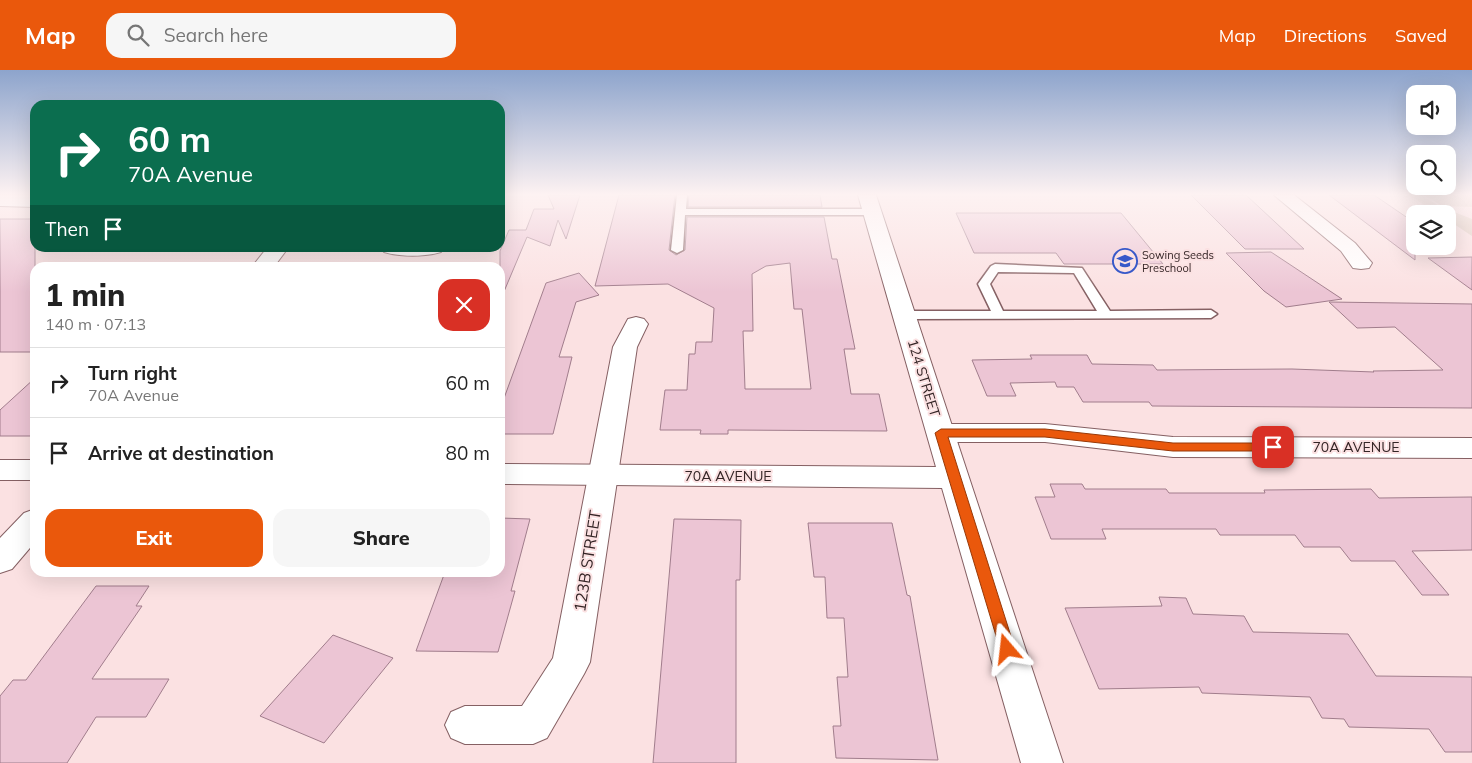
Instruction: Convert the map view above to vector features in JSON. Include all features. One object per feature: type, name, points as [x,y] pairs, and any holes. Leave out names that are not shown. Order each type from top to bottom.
[{"type":"street","name":"124 STREET","points":[[877,227],[1042,763]]},
{"type":"street","points":[[1323,227],[1348,247],[1361,263]]},
{"type":"street","points":[[266,262],[275,252]]},
{"type":"street","name":"123B STREET","points":[[465,724],[533,724],[571,662],[625,347],[636,324]]},
{"type":"street","name":"70A AVENUE","points":[[941,433],[1045,433],[1173,447],[1472,448]]},
{"type":"street","points":[[0,470],[30,470]]},
{"type":"street","name":"70A AVENUE","points":[[505,474],[955,478]]},
{"type":"street","points":[[0,560],[30,527]]},
{"type":"lane","points":[[677,250],[679,227]]},
{"type":"lane","points":[[999,315],[984,284],[995,268],[1078,270],[1106,315]]},
{"type":"lane","points":[[905,315],[1211,314]]},
{"type":"shaded area","points":[[1459,227],[1472,227],[1472,236]]},
{"type":"building","points":[[0,227],[30,227],[30,252],[35,252],[35,262],[30,262],[30,352],[0,352]]},
{"type":"building","points":[[527,227],[556,227],[550,246],[527,237],[505,289],[505,262],[500,262],[500,252],[505,252],[505,239],[509,230],[526,230]]},
{"type":"building","points":[[561,227],[570,227],[566,239]]},
{"type":"building","points":[[610,227],[671,227],[669,250],[676,255],[685,250],[686,227],[826,227],[832,259],[837,259],[855,349],[844,349],[851,394],[879,394],[887,431],[728,430],[728,434],[700,434],[701,430],[660,430],[665,390],[687,390],[689,354],[695,354],[696,342],[712,342],[714,308],[668,284],[595,286]],"holes":[[[790,263],[794,309],[802,309],[811,389],[745,389],[743,331],[753,331],[752,274],[766,266]]]},
{"type":"building","points":[[962,227],[1133,227],[1163,264],[1064,264],[1056,253],[974,253]]},
{"type":"building","points":[[1223,227],[1281,227],[1304,249],[1245,249]]},
{"type":"building","points":[[1372,227],[1406,227],[1406,253]]},
{"type":"building","points":[[1271,252],[1342,299],[1286,307],[1264,291],[1226,253]]},
{"type":"building","points":[[1408,255],[1415,255],[1415,260]]},
{"type":"building","points":[[1472,257],[1472,290],[1428,258]]},
{"type":"building","points":[[579,273],[599,295],[576,302],[559,357],[572,357],[553,434],[505,434],[505,396],[546,283]]},
{"type":"building","points":[[1329,302],[1472,304],[1472,408],[1152,406],[1149,402],[1083,402],[1074,387],[1057,387],[1055,382],[1010,383],[1016,396],[987,396],[972,360],[1032,359],[1030,355],[1087,355],[1092,364],[1153,365],[1157,370],[1292,369],[1374,372],[1443,370],[1395,327],[1357,328]]},
{"type":"building","points":[[30,383],[30,436],[0,436],[0,410]]},
{"type":"building","points":[[1050,484],[1082,484],[1085,489],[1166,489],[1169,493],[1265,493],[1264,490],[1371,489],[1379,498],[1472,497],[1472,550],[1412,551],[1449,595],[1422,595],[1395,561],[1351,561],[1340,547],[1304,547],[1295,535],[1220,535],[1216,529],[1102,529],[1106,539],[1051,539],[1035,497],[1055,497]]},
{"type":"building","points":[[505,518],[530,519],[511,591],[515,591],[498,652],[416,651],[443,577],[505,577]]},
{"type":"building","points":[[674,519],[741,520],[740,580],[736,580],[736,763],[653,763]]},
{"type":"building","points":[[808,523],[892,523],[907,595],[910,596],[938,760],[836,758],[833,726],[841,726],[837,677],[848,677],[844,618],[827,618],[825,577],[814,577]]},
{"type":"building","points":[[96,586],[149,586],[136,606],[142,606],[92,679],[169,679],[146,717],[96,717],[67,763],[0,763],[0,696],[13,680],[26,680]]},
{"type":"building","points":[[1159,597],[1186,598],[1193,614],[1244,616],[1253,632],[1348,634],[1376,676],[1472,677],[1472,752],[1445,752],[1429,729],[1349,727],[1344,719],[1322,718],[1310,697],[1202,693],[1199,687],[1099,689],[1065,608],[1162,606]]},
{"type":"building","points":[[333,635],[393,658],[324,743],[260,716]]},
{"type":"place","name":"Sowing Seeds Preschool","points":[[1125,261]]},
{"type":"route","points":[[1007,649],[941,433],[1045,433],[1173,447],[1273,447]]}]
